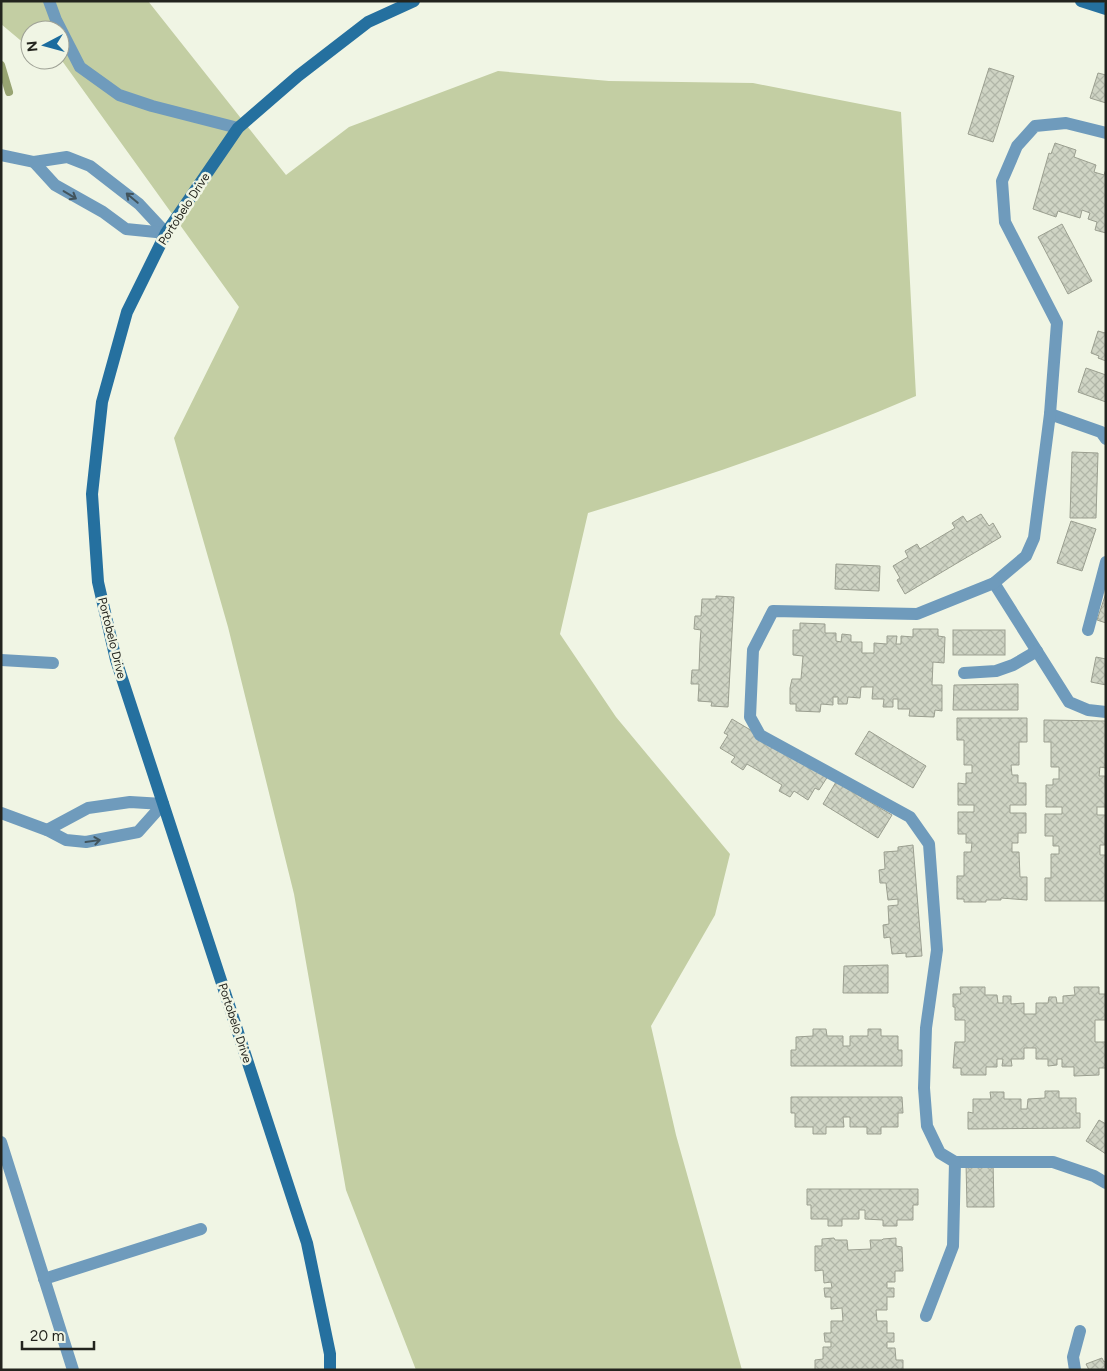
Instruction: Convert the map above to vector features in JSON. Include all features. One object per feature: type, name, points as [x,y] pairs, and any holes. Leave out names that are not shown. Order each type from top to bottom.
[{"type":"street","points":[[49,1],[56,20],[80,66],[119,95],[152,106],[238,128]]},
{"type":"street","points":[[1081,1],[1106,9]]},
{"type":"street","name":"Portobelo Drive","points":[[330,1370],[330,1354],[307,1243],[116,660],[98,582],[92,494],[102,402],[127,312],[166,233],[238,128],[298,76],[368,22],[408,3]]},
{"type":"street","points":[[1106,133],[1066,123],[1035,126],[1017,146],[1002,181],[1005,222],[1057,323],[1050,414],[1034,538],[1026,556],[994,583],[917,614],[773,611],[752,650],[750,717],[760,735],[910,817],[929,844],[937,950],[926,1028],[924,1088],[927,1126],[940,1153],[955,1162],[1053,1162],[1094,1176],[1106,1183]]},
{"type":"street","points":[[1,154],[34,162],[67,157],[90,166],[139,204],[166,233]]},
{"type":"street","points":[[34,162],[55,186],[103,212],[126,229],[166,233]]},
{"type":"street","points":[[1050,414],[1101,432],[1106,439]]},
{"type":"street","points":[[1088,630],[1106,562]]},
{"type":"street","points":[[994,583],[1069,702],[1088,710],[1106,712]]},
{"type":"street","points":[[964,674],[996,672],[1037,652]]},
{"type":"street","points":[[1,660],[53,663]]},
{"type":"street","points":[[47,830],[88,808],[130,802],[163,804]]},
{"type":"street","points":[[1,813],[47,830],[66,840],[86,842],[138,832],[163,804]]},
{"type":"street","points":[[1,1142],[73,1370]]},
{"type":"street","points":[[926,1316],[953,1246],[955,1162]]},
{"type":"street","points":[[44,1279],[201,1229]]},
{"type":"street","points":[[1075,1370],[1073,1358],[1080,1331]]},
{"type":"green space","points":[[1,1],[148,1],[286,175],[349,127],[498,71],[609,81],[753,83],[901,112],[916,396],[754,459],[588,513],[560,634],[616,717],[730,854],[715,915],[651,1026],[676,1135],[742,1370],[416,1370],[346,1190],[294,894],[228,627],[174,438],[239,307],[69,70],[70,20],[20,20],[20,40],[1,24]]},
{"type":"building","points":[[989,68],[1014,76],[993,142],[968,134]]},
{"type":"building","points":[[1098,73],[1106,75],[1106,103],[1090,98]]},
{"type":"building","points":[[1055,143],[1076,150],[1074,157],[1096,165],[1094,172],[1104,175],[1106,169],[1106,233],[1095,230],[1097,222],[1088,219],[1090,213],[1082,210],[1080,218],[1058,211],[1056,217],[1033,209],[1049,153],[1051,154]]},
{"type":"building","points":[[1062,224],[1092,281],[1068,294],[1038,237]]},
{"type":"building","points":[[1106,330],[1106,361],[1091,353],[1098,331],[1105,333]]},
{"type":"building","points":[[1086,368],[1106,375],[1106,402],[1078,392]]},
{"type":"building","points":[[1072,452],[1098,453],[1096,518],[1070,518]]},
{"type":"building","points":[[981,514],[989,526],[993,523],[1001,537],[905,594],[897,580],[900,578],[893,566],[908,557],[905,551],[917,544],[920,549],[955,528],[952,523],[963,516],[967,522]]},
{"type":"building","points":[[1071,521],[1096,529],[1082,571],[1057,563]]},
{"type":"building","points":[[836,564],[880,566],[879,591],[835,589]]},
{"type":"building","points":[[1106,593],[1106,623],[1097,620]]},
{"type":"building","points":[[716,596],[734,597],[728,707],[711,706],[712,702],[698,701],[699,684],[691,684],[692,670],[699,670],[701,630],[694,629],[695,616],[701,616],[702,599],[716,599]]},
{"type":"building","points":[[800,623],[825,624],[825,633],[836,633],[836,641],[841,642],[842,634],[851,635],[851,642],[862,642],[862,653],[874,653],[874,643],[887,644],[887,636],[897,636],[896,644],[901,644],[901,636],[913,637],[913,629],[938,629],[938,636],[945,637],[944,663],[933,662],[932,685],[942,685],[942,711],[935,710],[934,717],[909,716],[910,709],[898,709],[898,699],[893,699],[893,707],[883,707],[884,699],[872,699],[873,687],[861,687],[860,698],[848,697],[847,704],[838,704],[838,697],[833,697],[833,705],[821,704],[820,712],[796,711],[796,704],[790,704],[790,688],[792,679],[801,679],[803,656],[793,655],[793,630],[800,630]]},
{"type":"building","points":[[953,630],[1005,630],[1005,655],[953,655]]},
{"type":"building","points":[[1096,657],[1106,659],[1106,685],[1091,682]]},
{"type":"building","points":[[1018,684],[1018,710],[953,710],[954,685]]},
{"type":"building","points":[[957,718],[1027,718],[1027,742],[1019,742],[1019,765],[1011,765],[1012,775],[1018,775],[1018,783],[1026,783],[1026,805],[1010,805],[1010,813],[1026,813],[1026,833],[1018,833],[1018,843],[1012,843],[1012,852],[1019,852],[1020,877],[1027,877],[1027,900],[1001,898],[1001,900],[986,900],[986,902],[964,902],[964,899],[957,899],[957,876],[964,876],[964,852],[971,852],[972,843],[966,843],[966,834],[958,834],[958,812],[974,812],[974,805],[958,805],[958,783],[966,784],[966,773],[972,773],[972,765],[964,765],[964,740],[957,740]]},
{"type":"building","points":[[732,719],[828,776],[819,790],[815,788],[808,800],[794,791],[790,797],[779,791],[782,785],[759,771],[747,764],[743,770],[731,762],[735,757],[720,748],[728,735],[724,733]]},
{"type":"building","points":[[1044,720],[1106,721],[1106,768],[1100,767],[1099,776],[1105,776],[1106,807],[1097,807],[1097,815],[1106,815],[1105,845],[1100,845],[1100,855],[1106,855],[1106,901],[1045,901],[1045,878],[1051,878],[1051,854],[1059,854],[1059,846],[1053,846],[1053,836],[1045,836],[1045,814],[1062,814],[1062,807],[1046,807],[1046,785],[1053,785],[1053,779],[1059,779],[1059,767],[1051,767],[1051,742],[1044,742]]},
{"type":"building","points":[[869,731],[926,766],[913,788],[855,754]]},
{"type":"building","points":[[836,782],[892,815],[878,838],[823,804]]},
{"type":"building","points":[[913,845],[922,956],[906,957],[906,953],[892,954],[890,937],[884,938],[883,925],[889,924],[888,906],[898,905],[898,899],[888,900],[886,883],[880,883],[879,870],[885,869],[884,852],[898,851],[898,847]]},
{"type":"building","points":[[888,965],[888,993],[843,993],[844,966]]},
{"type":"building","points":[[960,987],[985,987],[985,995],[997,995],[998,1003],[1003,1003],[1003,996],[1011,996],[1011,1004],[1024,1003],[1024,1014],[1036,1014],[1036,1003],[1048,1003],[1049,997],[1056,997],[1057,1003],[1063,1003],[1063,996],[1075,995],[1074,987],[1099,987],[1099,994],[1106,994],[1106,1020],[1095,1020],[1095,1042],[1106,1042],[1106,1068],[1099,1068],[1099,1075],[1074,1076],[1074,1067],[1062,1067],[1062,1059],[1057,1059],[1057,1065],[1048,1066],[1048,1059],[1036,1059],[1036,1048],[1024,1048],[1024,1059],[1011,1059],[1012,1066],[1002,1066],[1003,1059],[997,1059],[997,1067],[986,1067],[986,1075],[961,1075],[961,1068],[953,1068],[955,1042],[965,1042],[965,1020],[955,1020],[955,1007],[953,1007],[953,994],[961,994]]},
{"type":"building","points":[[813,1029],[826,1029],[827,1036],[843,1036],[843,1046],[850,1046],[850,1036],[868,1036],[868,1029],[881,1029],[881,1036],[898,1036],[898,1050],[902,1050],[902,1066],[791,1066],[791,1050],[796,1050],[796,1037],[813,1036]]},
{"type":"building","points":[[1045,1091],[1059,1091],[1059,1098],[1076,1098],[1076,1113],[1080,1113],[1080,1128],[968,1129],[968,1112],[973,1113],[973,1099],[991,1099],[990,1092],[1004,1092],[1004,1099],[1021,1099],[1021,1109],[1027,1109],[1028,1099],[1045,1098]]},
{"type":"building","points":[[791,1097],[902,1097],[903,1113],[898,1113],[898,1127],[881,1127],[881,1134],[867,1134],[867,1127],[850,1127],[850,1117],[843,1117],[844,1127],[826,1127],[826,1134],[813,1134],[813,1127],[795,1127],[795,1113],[791,1113]]},
{"type":"building","points":[[1099,1120],[1106,1124],[1106,1154],[1086,1141]]},
{"type":"building","points":[[993,1162],[994,1207],[967,1207],[966,1163]]},
{"type":"building","points":[[807,1189],[918,1189],[918,1205],[913,1205],[913,1220],[897,1220],[897,1226],[883,1226],[883,1220],[865,1219],[865,1210],[859,1210],[859,1219],[842,1219],[842,1226],[828,1226],[828,1219],[811,1219],[811,1205],[807,1205]]},
{"type":"building","points":[[834,1238],[835,1240],[847,1240],[848,1250],[871,1249],[870,1240],[896,1238],[896,1246],[902,1247],[903,1271],[895,1271],[895,1282],[887,1282],[887,1288],[894,1288],[894,1297],[887,1297],[887,1310],[876,1310],[877,1321],[887,1321],[887,1333],[894,1333],[894,1342],[887,1342],[887,1348],[895,1348],[896,1360],[903,1360],[903,1370],[815,1370],[815,1360],[823,1359],[823,1347],[831,1347],[831,1342],[825,1342],[824,1333],[831,1333],[831,1321],[843,1321],[842,1308],[831,1309],[831,1297],[825,1297],[824,1288],[832,1288],[831,1282],[824,1283],[823,1270],[815,1271],[815,1246],[822,1246],[822,1239]]},
{"type":"building","points":[[1102,1358],[1104,1362],[1106,1361],[1106,1370],[1089,1370],[1086,1364]]},
{"type":"waterway","points":[[1,65],[9,92]]}]
